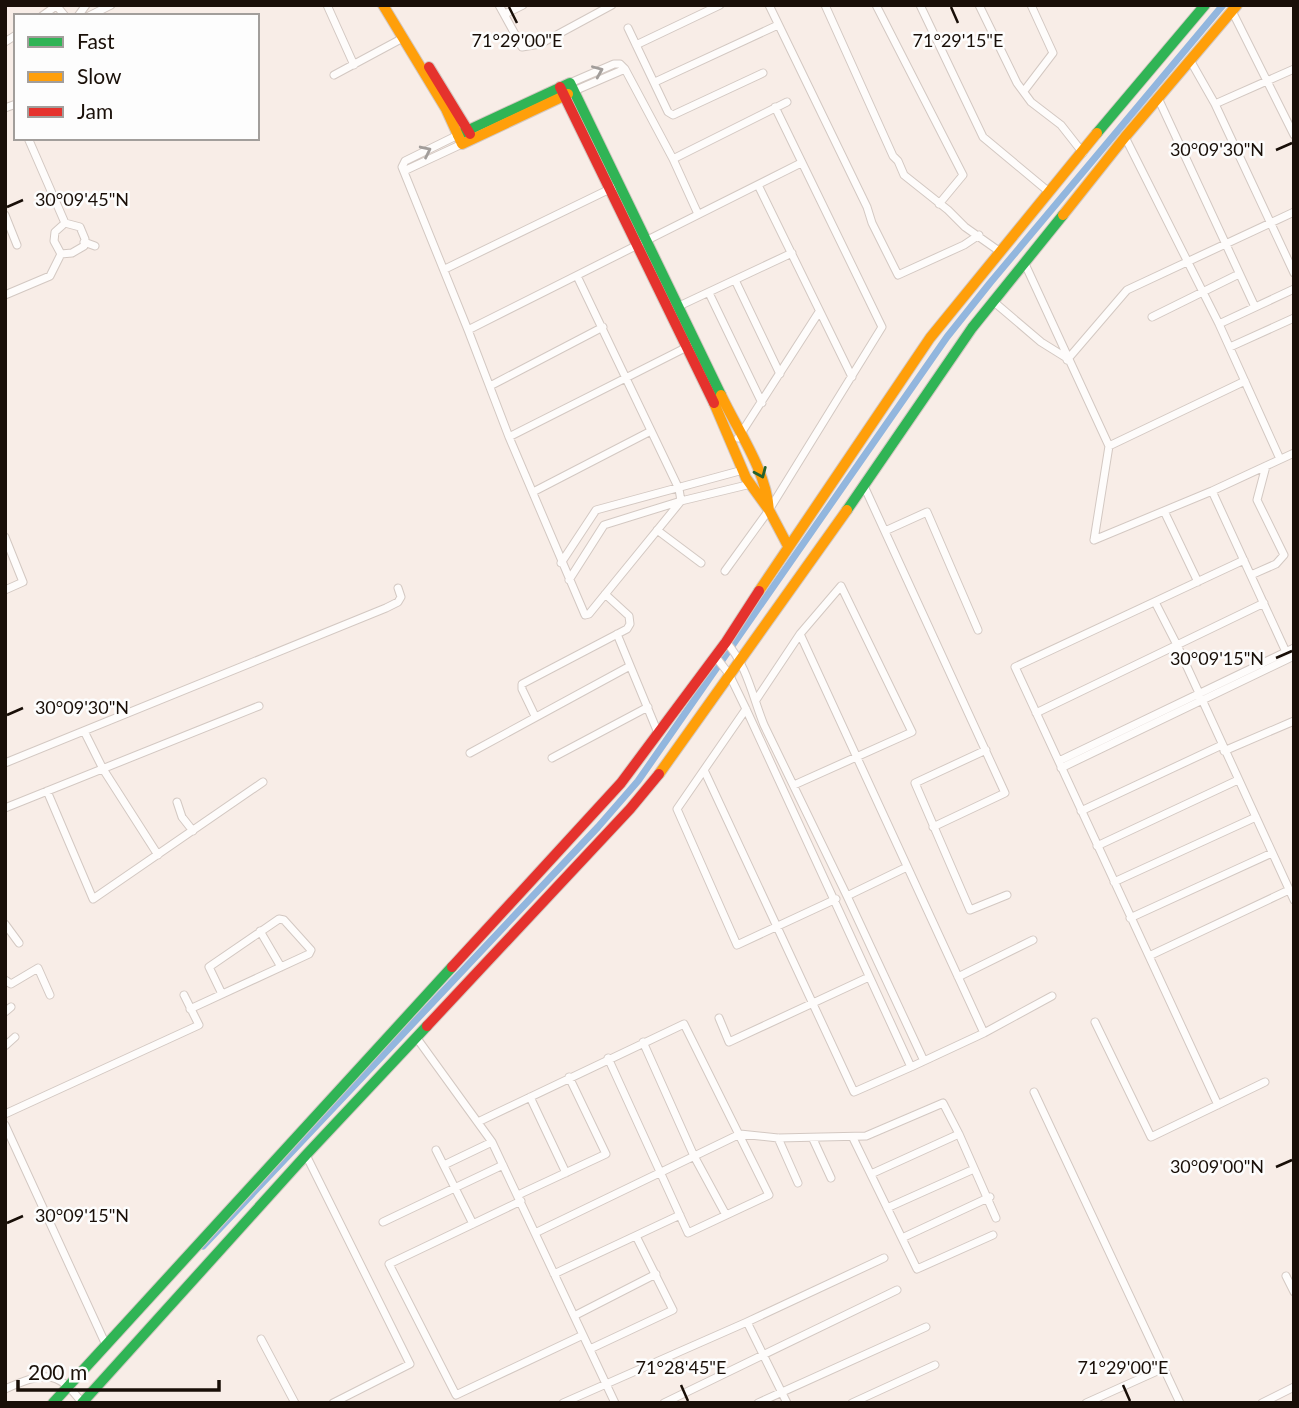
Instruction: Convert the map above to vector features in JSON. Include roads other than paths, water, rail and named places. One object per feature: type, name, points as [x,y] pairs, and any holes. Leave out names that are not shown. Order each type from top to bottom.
[{"type":"street","points":[[327,5],[354,65]]},
{"type":"street","points":[[383,5],[401,39],[465,137]]},
{"type":"street","points":[[391,5],[465,137]]},
{"type":"street","points":[[499,5],[523,47],[540,44],[612,5]]},
{"type":"street","points":[[505,14],[523,5]]},
{"type":"street","points":[[636,45],[720,5]]},
{"type":"street","points":[[769,5],[898,275],[964,245],[979,235]]},
{"type":"street","points":[[825,5],[904,175],[999,251]]},
{"type":"street","points":[[876,5],[962,175],[939,204]]},
{"type":"street","points":[[920,5],[983,137],[1049,192]]},
{"type":"street","points":[[979,5],[1017,83],[1031,102],[1061,125],[1083,153]]},
{"type":"street","points":[[1024,91],[1053,53],[1031,5]]},
{"type":"street","points":[[53,1403],[70,1388],[106,1345],[621,783],[728,644],[788,546],[930,338],[999,251],[1205,5]]},
{"type":"street","points":[[5,1389],[30,1378],[47,1376],[62,1380],[82,1402],[306,1155],[630,809],[692,731],[737,658],[864,486],[964,339],[1125,137],[1234,8],[1294,135]]},
{"type":"street","points":[[655,82],[778,24]]},
{"type":"street","points":[[628,28],[668,112],[673,115],[763,73]]},
{"type":"street","points":[[334,75],[401,39]]},
{"type":"street","points":[[1190,60],[1215,104],[1294,274]]},
{"type":"street","points":[[577,276],[680,489],[681,501],[589,614],[585,615],[509,437],[404,171],[465,137],[614,64],[620,64],[673,159],[698,214]]},
{"type":"street","points":[[1215,104],[1294,69]]},
{"type":"street","points":[[567,89],[737,440],[760,470],[768,492],[769,510]]},
{"type":"street","points":[[1158,98],[1255,307]]},
{"type":"street","points":[[673,159],[787,102]]},
{"type":"street","points":[[725,571],[769,510],[882,327],[775,107]]},
{"type":"street","points":[[1125,137],[1189,261],[1280,459]]},
{"type":"street","points":[[29,140],[65,223]]},
{"type":"street","points":[[468,330],[801,163]]},
{"type":"street","points":[[758,185],[852,377]]},
{"type":"street","points":[[444,269],[615,186]]},
{"type":"street","points":[[1067,359],[1123,293],[1294,212]]},
{"type":"street","points":[[5,215],[17,245]]},
{"type":"street","points":[[61,254],[66,255],[80,249],[85,242],[80,227],[65,223]]},
{"type":"street","points":[[61,254],[54,241],[55,232],[65,223]]},
{"type":"street","points":[[85,242],[95,246]]},
{"type":"street","points":[[674,309],[792,253]]},
{"type":"street","points":[[5,295],[50,276],[61,254]]},
{"type":"street","points":[[1025,264],[1108,446],[1094,540],[1212,491],[1294,453]]},
{"type":"street","points":[[1152,317],[1239,274]]},
{"type":"street","points":[[735,280],[780,374]]},
{"type":"street","points":[[1219,324],[1294,289]]},
{"type":"street","points":[[709,293],[762,403]]},
{"type":"street","points":[[994,302],[1041,342],[1067,359]]},
{"type":"street","points":[[788,546],[743,470],[737,440],[819,312]]},
{"type":"street","points":[[1230,347],[1294,318]]},
{"type":"street","points":[[490,386],[603,327]]},
{"type":"street","points":[[509,437],[692,345]]},
{"type":"street","points":[[1108,446],[1245,381]]},
{"type":"street","points":[[533,492],[651,431]]},
{"type":"street","points":[[1251,575],[1276,564],[1284,555],[1257,500],[1266,466]]},
{"type":"street","points":[[561,563],[596,510],[743,470]]},
{"type":"street","points":[[569,580],[604,525],[681,501],[751,484]]},
{"type":"street","points":[[864,486],[1005,793],[933,827]]},
{"type":"street","points":[[1060,765],[1290,650],[1264,603],[1212,491]]},
{"type":"street","points":[[1164,511],[1198,582]]},
{"type":"street","points":[[885,531],[927,512],[978,630]]},
{"type":"street","points":[[657,530],[701,563]]},
{"type":"street","points":[[5,537],[23,582],[5,590]]},
{"type":"street","points":[[1218,1105],[1015,667],[1244,560]]},
{"type":"street","points":[[756,700],[800,634],[841,586],[912,732],[794,785]]},
{"type":"street","points":[[5,764],[386,608],[398,602],[401,597],[398,588]]},
{"type":"street","points":[[536,716],[522,684],[627,629],[630,624],[629,615],[605,594]]},
{"type":"street","points":[[1155,601],[1294,900]]},
{"type":"street","points":[[1035,713],[1264,603]]},
{"type":"street","points":[[617,634],[658,733]]},
{"type":"street","points":[[800,634],[984,1033]]},
{"type":"street","points":[[728,644],[737,658],[764,725],[848,896],[924,1061]]},
{"type":"street","points":[[1201,696],[1294,656]]},
{"type":"street","points":[[717,657],[746,709],[836,899],[911,1067]]},
{"type":"street","points":[[470,753],[630,666]]},
{"type":"street","points":[[5,808],[259,706]]},
{"type":"street","points":[[552,758],[648,707]]},
{"type":"street","points":[[746,709],[677,809],[737,946],[836,899]]},
{"type":"street","points":[[1081,811],[1223,748],[1294,721]]},
{"type":"street","points":[[84,731],[103,769],[158,855]]},
{"type":"street","points":[[986,750],[915,783],[970,910],[1007,895]]},
{"type":"street","points":[[704,770],[854,1092],[984,1033],[1052,996]]},
{"type":"street","points":[[1097,846],[1238,780]]},
{"type":"street","points":[[47,791],[93,899],[263,782]]},
{"type":"street","points":[[177,803],[182,817],[193,831]]},
{"type":"street","points":[[1114,882],[1256,817]]},
{"type":"street","points":[[1130,918],[1272,853]]},
{"type":"street","points":[[848,896],[907,867]]},
{"type":"street","points":[[1149,956],[1289,890]]},
{"type":"street","points":[[190,1009],[309,954],[311,950],[282,919],[209,967],[222,994]]},
{"type":"street","points":[[5,924],[17,940],[5,942]]},
{"type":"street","points":[[260,931],[281,967]]},
{"type":"street","points":[[958,977],[1033,940]]},
{"type":"street","points":[[5,980],[11,984],[38,968],[50,995]]},
{"type":"street","points":[[719,1018],[729,1042],[869,977]]},
{"type":"street","points":[[5,1114],[199,1025],[184,995]]},
{"type":"street","points":[[1095,1021],[1151,1137],[1265,1082]]},
{"type":"street","points":[[480,1122],[608,1058],[684,1024],[769,1195],[688,1233],[608,1058]]},
{"type":"street","points":[[5,1046],[15,1037]]},
{"type":"street","points":[[416,1037],[492,1142],[615,1403]]},
{"type":"street","points":[[643,1042],[694,1156],[726,1215]]},
{"type":"street","points":[[569,1077],[607,1154],[566,1172],[472,1224],[389,1265],[457,1399],[583,1335]]},
{"type":"street","points":[[1034,1092],[1180,1403]]},
{"type":"street","points":[[530,1097],[566,1172]]},
{"type":"street","points":[[535,1233],[740,1134],[778,1138],[853,1138],[866,1136],[943,1103],[990,1198],[996,1218]]},
{"type":"street","points":[[5,1125],[106,1345]]},
{"type":"street","points":[[871,1174],[959,1134]]},
{"type":"street","points":[[778,1138],[798,1183]]},
{"type":"street","points":[[853,1138],[918,1269],[993,1235]]},
{"type":"street","points":[[813,1139],[831,1178]]},
{"type":"street","points":[[444,1165],[492,1142]]},
{"type":"street","points":[[436,1150],[472,1224]]},
{"type":"street","points":[[306,1155],[410,1364],[333,1403]]},
{"type":"street","points":[[383,1222],[503,1165]]},
{"type":"street","points":[[887,1208],[974,1168]]},
{"type":"street","points":[[902,1238],[990,1198]]},
{"type":"street","points":[[554,1273],[680,1215]]},
{"type":"street","points":[[590,1349],[674,1310],[636,1236]]},
{"type":"street","points":[[563,1403],[884,1258]]},
{"type":"street","points":[[574,1316],[656,1275]]},
{"type":"street","points":[[1286,1276],[1294,1292]]},
{"type":"street","points":[[664,1403],[897,1290]]},
{"type":"street","points":[[747,1322],[787,1403]]},
{"type":"street","points":[[758,1403],[926,1326]]},
{"type":"street","points":[[261,1339],[295,1403]]},
{"type":"street","points":[[852,1403],[935,1365]]},
{"type":"street","points":[[1086,1403],[1164,1367]]},
{"type":"street","points":[[1262,1403],[1294,1387]]},
{"type":"waterway","points":[[203,1246],[598,827],[638,781],[947,337],[1223,5]]}]
